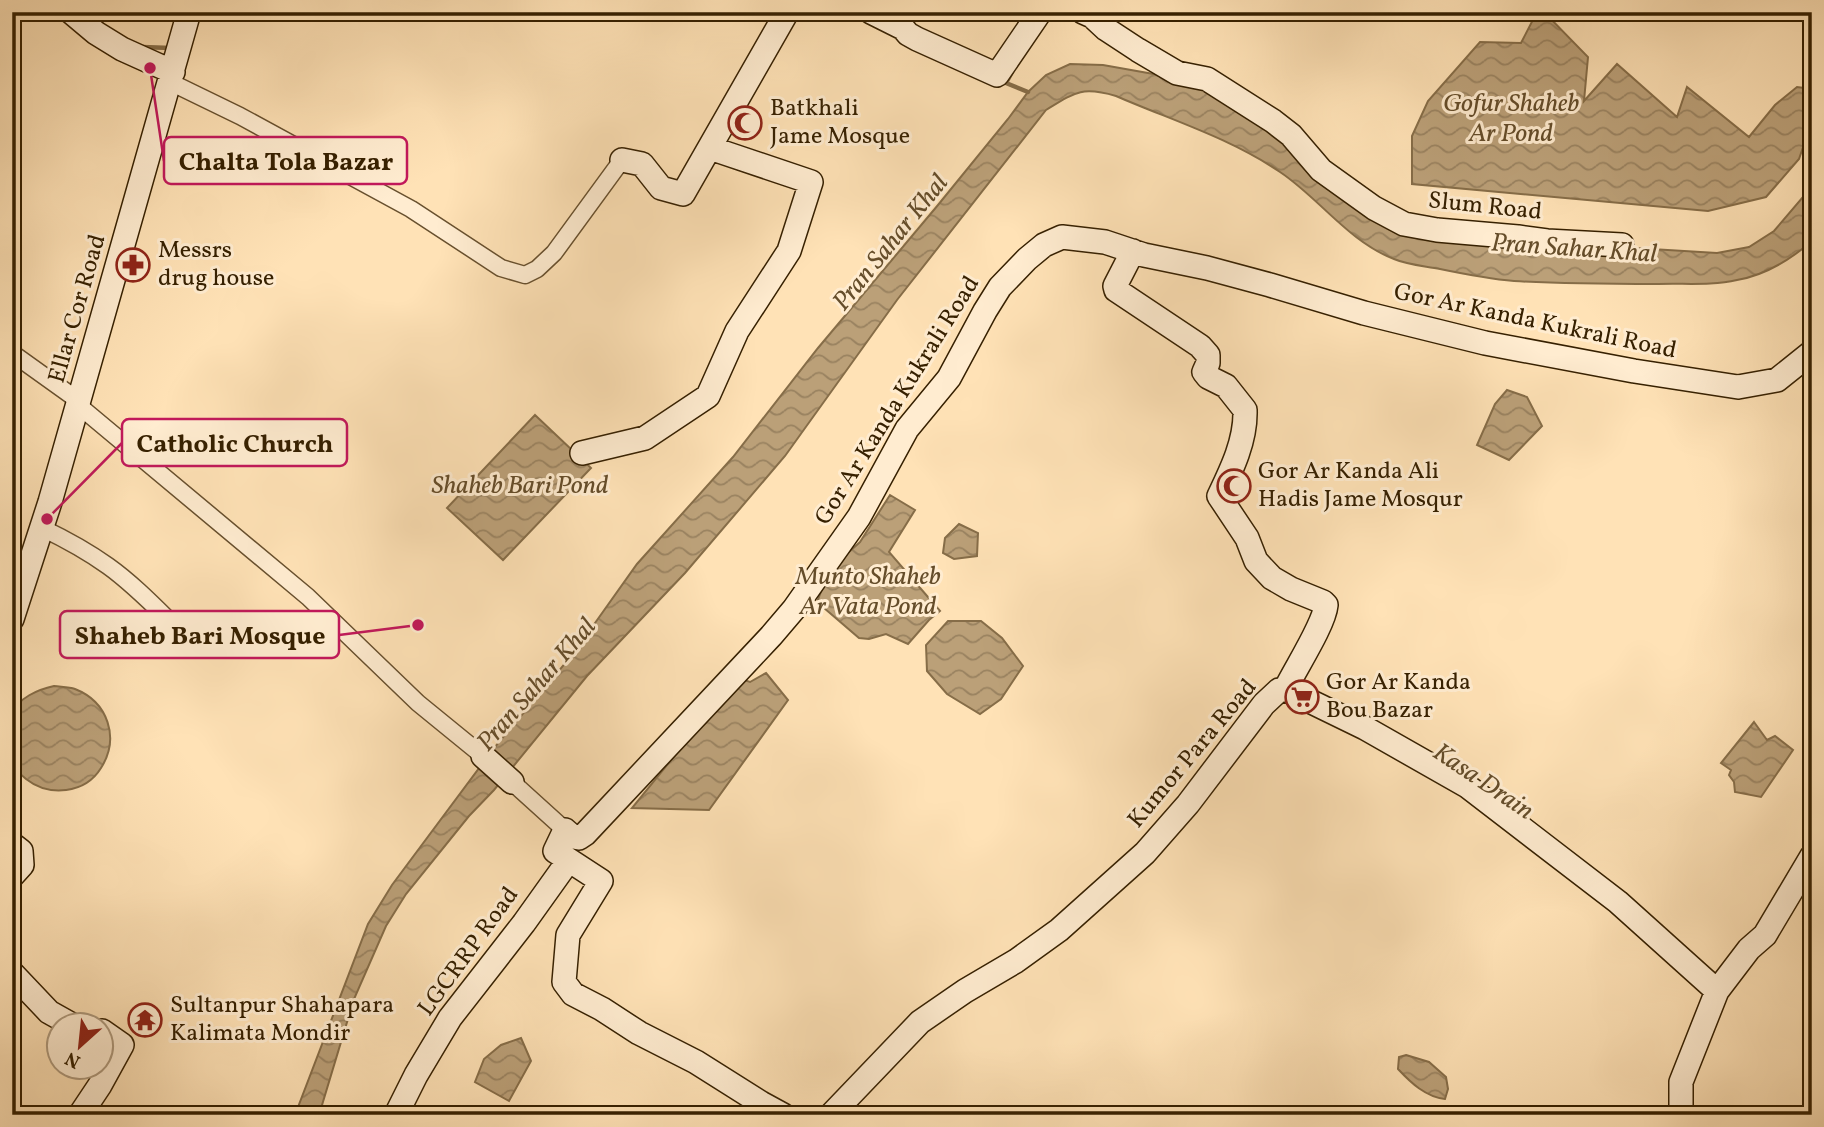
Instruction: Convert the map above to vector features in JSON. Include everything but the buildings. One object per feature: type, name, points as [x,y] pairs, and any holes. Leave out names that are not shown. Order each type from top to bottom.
[{"type":"street","points":[[71,12],[105,38],[170,77],[411,209],[501,268],[525,275],[537,269],[554,253],[622,160],[642,164],[662,188],[683,194],[787,12]]},
{"type":"street","name":"Ellar Cor Road","points":[[12,619],[42,528],[189,12]]},
{"type":"street","points":[[870,12],[917,39],[997,75],[1040,12]]},
{"type":"street","name":"Slum Road","points":[[1083,12],[1132,46],[1177,72],[1207,79],[1273,121],[1291,135],[1321,170],[1374,208],[1404,224],[1547,241],[1622,245]]},
{"type":"street","points":[[582,453],[645,438],[708,396],[737,331],[789,251],[811,182],[710,148]]},
{"type":"street","name":"Gor Ar Kanda Kukrali Road","points":[[565,830],[573,837],[579,838],[584,834],[794,610],[859,517],[906,429],[949,377],[1000,287],[1044,245],[1062,237],[1105,242],[1485,343],[1738,387],[1777,380],[1812,352]]},
{"type":"street","points":[[1133,251],[1115,286],[1116,290],[1200,346],[1208,355],[1204,372],[1226,386],[1245,410],[1243,437],[1229,477],[1219,496],[1247,538],[1256,561],[1272,578],[1326,605],[1314,635],[1285,690]]},
{"type":"street","points":[[12,353],[78,403],[308,597],[418,703],[483,756],[565,830],[555,851],[601,881],[568,935],[564,982],[573,994],[696,1062],[783,1115]]},
{"type":"street","points":[[42,528],[110,567],[184,635]]},
{"type":"street","name":"Kumor Para Road","points":[[831,1115],[919,1022],[1016,961],[1059,930],[1145,853],[1279,690],[1287,690],[1365,728],[1467,786],[1618,902],[1717,991]]},
{"type":"street","points":[[12,844],[21,850],[22,865],[12,876]]},
{"type":"street","points":[[1684,1115],[1681,1108],[1681,1082],[1717,991],[1749,949],[1765,935],[1812,856]]},
{"type":"street","name":"LGCRRP Road","points":[[396,1115],[416,1074],[450,1018],[569,860]]},
{"type":"street","points":[[12,973],[49,1012]]},
{"type":"street","points":[[116,1041],[122,1045],[116,1056]]},
{"type":"street","points":[[80,1115],[102,1082]]},
{"type":"water","name":"Gofur Shaheb Ar Pond","points":[[1537,12],[1544,12],[1588,57],[1584,101],[1617,64],[1677,117],[1687,87],[1749,137],[1775,105],[1797,87],[1812,89],[1812,121],[1799,159],[1766,197],[1708,211],[1412,184],[1412,136],[1428,101],[1480,42],[1521,43]]},
{"type":"water","name":"Pran Sahar Khal","points":[[1070,64],[1103,65],[1176,78],[1203,88],[1271,128],[1373,210],[1519,241],[1717,253],[1749,247],[1774,231],[1809,190],[1812,182],[1812,241],[1768,270],[1748,278],[1708,284],[1514,281],[1411,264],[1394,259],[1363,242],[1280,172],[1221,139],[1116,96],[1087,91],[1064,99],[1046,110],[897,300],[785,456],[685,573],[587,676],[406,894],[386,926],[354,999],[319,1115],[295,1115],[368,924],[392,885],[494,748],[573,654],[637,564],[733,457],[818,348],[1028,92],[1046,75]]},
{"type":"water","points":[[1507,390],[1527,397],[1542,426],[1509,460],[1477,445],[1495,404]]},
{"type":"water","name":"Shaheb Bari Pond","points":[[535,415],[591,468],[503,560],[447,508]]},
{"type":"water","name":"Munto Shaheb Ar Vata Pond","points":[[890,495],[915,510],[889,552],[940,611],[908,644],[886,634],[869,639],[859,638],[817,602],[830,569],[860,542]]},
{"type":"water","points":[[959,524],[978,533],[977,556],[954,559],[943,553],[945,538]]},
{"type":"water","points":[[948,621],[981,621],[1002,638],[1023,666],[1001,699],[980,714],[947,694],[927,671],[926,645]]},
{"type":"water","points":[[766,673],[788,700],[709,810],[632,808],[738,678],[750,682]]},
{"type":"water","points":[[54,686],[75,689],[96,703],[108,722],[110,733],[107,757],[101,768],[86,783],[66,790],[45,789],[35,785],[18,772],[12,758],[14,709],[29,695]]},
{"type":"water","points":[[1754,722],[1767,740],[1775,736],[1793,750],[1761,797],[1735,792],[1734,782],[1729,775],[1731,770],[1721,763]]},
{"type":"water","points":[[521,1038],[531,1061],[509,1101],[475,1082],[484,1059],[501,1045]]},
{"type":"water","points":[[1406,1055],[1429,1062],[1446,1077],[1448,1089],[1445,1099],[1425,1092],[1398,1069],[1399,1057]]},
{"type":"waterway","points":[[142,47],[171,48]]},
{"type":"waterway","points":[[1012,72],[1006,83],[1028,92]]},
{"type":"place","name":"Chalta Tola Bazar","points":[[150,68]]},
{"type":"place","name":"Batkhali Jame Mosque","points":[[745,123]]},
{"type":"place","name":"Messrs drug house","points":[[133,265]]},
{"type":"place","name":"Gor Ar Kanda Ali Hadis Jame Mosqur","points":[[1234,486]]},
{"type":"place","name":"Catholic Church","points":[[47,519]]},
{"type":"place","name":"Shaheb Bari Mosque","points":[[418,625]]},
{"type":"place","name":"Gor Ar Kanda Bou Bazar","points":[[1302,697]]},
{"type":"place","name":"Sultanpur Shahapara Kalimata Mondir","points":[[145,1020]]},
{"type":"water label","name":"Kasa Drain","points":[[1483,782]]}]
